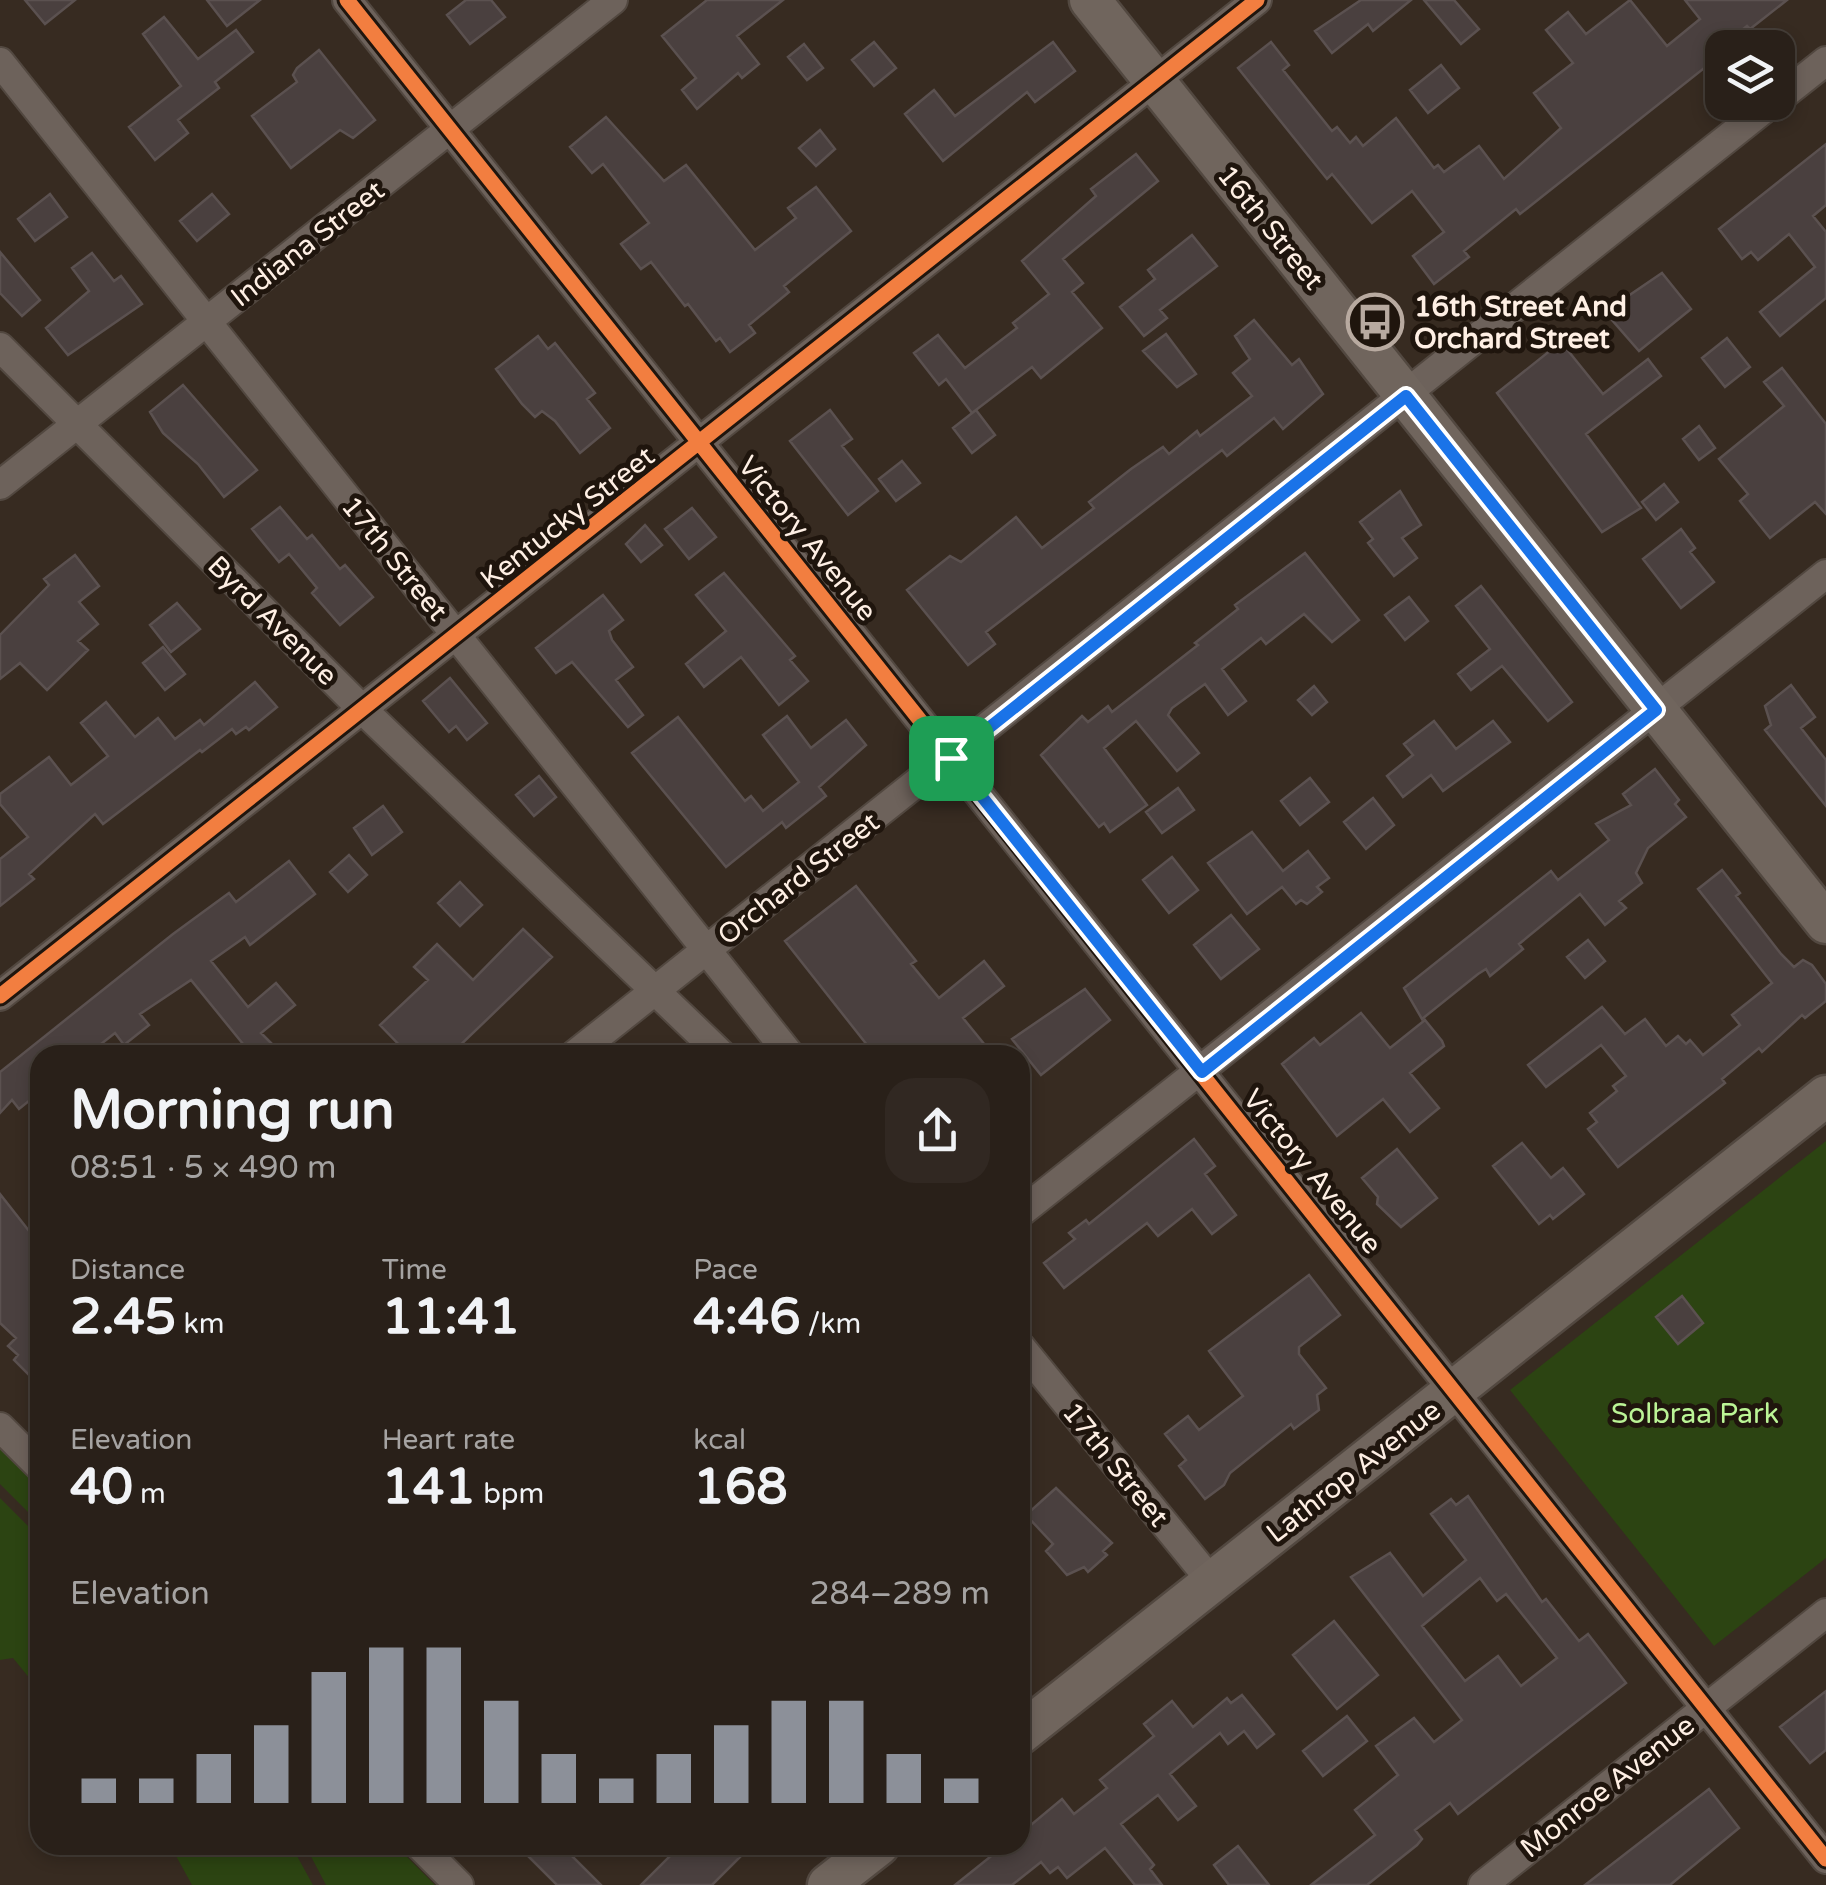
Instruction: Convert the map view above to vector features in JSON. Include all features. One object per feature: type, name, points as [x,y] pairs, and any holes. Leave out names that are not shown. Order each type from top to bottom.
[{"type":"street","name":"Victory Avenue","points":[[347,0],[1826,1859]]},
{"type":"street","name":"Indiana Street","points":[[0,485],[613,0]]},
{"type":"street","name":"16th Street","points":[[1090,0],[1826,923]]},
{"type":"street","name":"Kentucky Street","points":[[0,996],[1257,0]]},
{"type":"street","name":"Orchard Street","points":[[1795,86],[1826,61]]},
{"type":"street","name":"17th Street","points":[[0,62],[782,1045]]},
{"type":"street","name":"Orchard Street","points":[[587,1045],[1752,120]]},
{"type":"street","name":"Byrd Avenue","points":[[0,347],[363,710],[711,1045]]},
{"type":"street","points":[[1030,1205],[1826,574]]},
{"type":"street","name":"Lathrop Avenue","points":[[1030,1726],[1826,1096]]},
{"type":"street","name":"17th Street","points":[[1030,1358],[1212,1582]]},
{"type":"street","points":[[0,1427],[30,1457]]},
{"type":"street","name":"Monroe Avenue","points":[[1483,1885],[1826,1613]]},
{"type":"street","points":[[428,1855],[460,1885]]},
{"type":"street","points":[[828,1885],[866,1855]]},
{"type":"green space","name":"Solbraa Park","points":[[1826,1141],[1826,1558],[1714,1646],[1510,1390]]},
{"type":"green space","points":[[0,1446],[30,1477],[30,1514],[0,1484]]},
{"type":"green space","points":[[0,1498],[30,1528],[30,1679],[13,1658],[0,1660]]},
{"type":"green space","points":[[176,1855],[296,1855],[313,1885],[192,1885]]},
{"type":"green space","points":[[310,1855],[405,1855],[435,1885],[326,1885]]},
{"type":"building","points":[[25,0],[75,0],[45,24]]},
{"type":"building","points":[[207,0],[260,0],[227,26]]},
{"type":"building","points":[[466,0],[491,0],[505,17],[470,44],[447,15]]},
{"type":"building","points":[[707,0],[783,0],[737,36],[759,64],[742,78],[738,73],[697,109],[682,90],[696,78],[662,36]]},
{"type":"building","points":[[1361,0],[1411,0],[1373,31],[1368,24],[1332,53],[1315,31]]},
{"type":"building","points":[[1424,0],[1454,0],[1479,29],[1461,44]]},
{"type":"building","points":[[1630,0],[1667,46],[1700,19],[1685,0],[1787,0],[1750,29],[1747,26],[1742,30],[1705,30],[1705,67],[1520,214],[1516,209],[1464,251],[1469,257],[1434,284],[1413,256],[1444,232],[1412,191],[1372,223],[1332,174],[1327,179],[1238,68],[1271,42],[1289,65],[1283,70],[1332,131],[1337,127],[1350,143],[1356,137],[1363,146],[1396,118],[1434,168],[1438,165],[1444,172],[1479,146],[1504,179],[1561,128],[1534,93],[1573,63],[1546,30],[1568,12],[1586,34]]},
{"type":"building","points":[[164,17],[198,59],[236,30],[253,52],[215,82],[219,88],[178,120],[188,133],[155,160],[129,127],[181,86],[143,34]]},
{"type":"building","points":[[874,42],[896,68],[874,86],[852,60]]},
{"type":"building","points":[[1053,42],[1075,71],[1035,102],[1027,92],[943,161],[905,114],[934,90],[955,116]]},
{"type":"building","points":[[804,44],[823,68],[807,80],[788,57]]},
{"type":"building","points":[[319,50],[375,120],[353,138],[340,130],[291,168],[252,116],[297,82],[293,75],[297,68]]},
{"type":"building","points":[[1441,65],[1459,88],[1428,113],[1410,90]]},
{"type":"building","points":[[606,117],[664,181],[686,165],[755,250],[796,218],[788,208],[816,187],[851,231],[784,286],[789,292],[749,325],[755,333],[730,352],[720,338],[716,341],[688,304],[685,306],[651,262],[641,269],[621,244],[649,223],[603,164],[592,173],[570,147]]},
{"type":"building","points":[[820,130],[835,149],[816,166],[799,148]]},
{"type":"building","points":[[1826,144],[1826,205],[1813,216],[1826,232],[1826,298],[1780,336],[1760,312],[1815,267],[1789,234],[1758,260],[1751,252],[1742,259],[1719,229]]},
{"type":"building","points":[[1136,154],[1158,181],[1063,259],[1083,283],[1072,292],[1102,328],[1041,378],[1032,367],[972,413],[946,379],[939,385],[914,353],[938,335],[965,368],[1017,328],[1013,323],[1049,294],[1022,261],[1096,196],[1091,189]]},
{"type":"building","points":[[50,194],[67,217],[35,241],[18,219]]},
{"type":"building","points":[[212,194],[229,214],[197,241],[180,221]]},
{"type":"building","points":[[1192,235],[1217,266],[1160,310],[1167,318],[1144,336],[1120,307],[1155,279],[1148,270]]},
{"type":"building","points":[[0,252],[40,300],[22,316],[0,293]]},
{"type":"building","points":[[92,253],[114,281],[121,276],[142,304],[68,355],[46,328],[89,291],[72,268]]},
{"type":"building","points":[[1662,273],[1691,309],[1639,351],[1612,320],[1616,312],[1612,307]]},
{"type":"building","points":[[1254,320],[1292,365],[1299,359],[1323,394],[1283,429],[1274,418],[1227,456],[1222,450],[986,632],[995,644],[968,665],[907,590],[950,556],[961,562],[1016,517],[1042,548],[1094,508],[1089,502],[1131,469],[1163,447],[1169,454],[1197,431],[1200,436],[1252,396],[1233,373],[1250,359],[1235,336]]},
{"type":"building","points":[[1166,334],[1196,374],[1177,387],[1143,351]]},
{"type":"building","points":[[538,336],[548,349],[555,343],[595,393],[587,399],[610,428],[580,453],[555,421],[542,411],[535,417],[522,404],[496,369]]},
{"type":"building","points":[[1727,338],[1750,367],[1725,387],[1702,358]]},
{"type":"building","points":[[1561,342],[1603,394],[1648,359],[1661,376],[1586,434],[1641,508],[1602,532],[1497,393]]},
{"type":"building","points":[[1782,368],[1826,424],[1826,514],[1815,502],[1770,538],[1740,501],[1748,494],[1719,459],[1784,406],[1764,382]]},
{"type":"building","points":[[183,385],[257,470],[224,497],[198,464],[163,433],[150,412]]},
{"type":"building","points":[[830,410],[852,439],[842,446],[878,491],[848,515],[790,441]]},
{"type":"building","points":[[976,410],[995,435],[972,453],[953,428]]},
{"type":"building","points":[[1699,426],[1715,448],[1699,460],[1683,439]]},
{"type":"building","points":[[902,461],[920,483],[896,501],[879,479]]},
{"type":"building","points":[[1664,484],[1678,502],[1656,520],[1642,502]]},
{"type":"building","points":[[1400,491],[1421,525],[1402,538],[1417,558],[1394,576],[1368,543],[1373,539],[1360,522]]},
{"type":"building","points":[[280,507],[307,539],[312,535],[340,569],[345,565],[373,597],[340,625],[312,593],[317,588],[289,554],[279,562],[252,529]]},
{"type":"building","points":[[692,508],[716,537],[689,559],[665,529]]},
{"type":"building","points":[[645,525],[662,545],[641,562],[626,544]]},
{"type":"building","points":[[1681,529],[1695,548],[1690,552],[1714,582],[1681,608],[1643,559]]},
{"type":"building","points":[[1305,553],[1359,620],[1332,642],[1304,614],[1266,644],[1261,638],[1222,669],[1246,701],[1228,715],[1205,684],[1172,708],[1168,715],[1199,753],[1177,771],[1136,721],[1104,748],[1147,805],[1110,832],[1104,823],[1099,827],[1041,755],[1082,716],[1088,722],[1108,706],[1112,712],[1198,645],[1195,643],[1238,609],[1235,605]]},
{"type":"building","points":[[75,555],[99,586],[79,602],[98,624],[78,641],[88,650],[47,690],[20,663],[0,679],[0,635],[49,585],[44,579]]},
{"type":"building","points":[[724,573],[795,656],[790,660],[808,681],[779,705],[741,657],[704,687],[686,664],[726,631],[696,595]]},
{"type":"building","points":[[1481,586],[1572,702],[1548,721],[1502,666],[1471,690],[1458,674],[1490,649],[1456,606]]},
{"type":"building","points":[[603,595],[623,620],[609,631],[612,640],[633,667],[616,680],[643,715],[628,727],[572,662],[556,673],[536,648]]},
{"type":"building","points":[[1409,597],[1428,621],[1405,640],[1385,615]]},
{"type":"building","points":[[177,603],[200,629],[171,652],[150,625]]},
{"type":"building","points":[[163,647],[185,674],[165,690],[143,663]]},
{"type":"building","points":[[450,678],[487,723],[467,740],[456,726],[449,732],[423,701]]},
{"type":"building","points":[[255,682],[277,707],[249,730],[246,727],[236,734],[232,729],[200,750],[103,824],[95,814],[29,874],[34,879],[0,906],[0,859],[28,837],[0,804],[0,794],[49,757],[71,785],[108,756],[81,723],[106,702],[135,737],[158,718],[175,739],[200,720],[204,725]]},
{"type":"building","points":[[1791,685],[1815,717],[1801,728],[1826,760],[1826,806],[1765,730],[1771,725],[1765,706]]},
{"type":"building","points":[[1314,686],[1327,702],[1312,715],[1298,700]]},
{"type":"building","points":[[787,716],[811,748],[846,720],[866,745],[819,787],[826,796],[786,828],[782,822],[726,867],[632,753],[678,717],[745,801],[751,796],[763,811],[799,782],[763,735]]},
{"type":"building","points":[[1434,721],[1456,749],[1493,721],[1510,742],[1443,791],[1431,775],[1403,797],[1387,776],[1413,755],[1404,744]]},
{"type":"building","points":[[1655,769],[1679,800],[1675,804],[1686,817],[1648,848],[1636,873],[1642,883],[1619,901],[1626,908],[1605,925],[1580,894],[1519,944],[1523,949],[1490,976],[1486,969],[1478,974],[1422,1019],[1404,988],[1551,871],[1558,880],[1609,840],[1596,824],[1631,805],[1623,794]]},
{"type":"building","points":[[539,776],[556,797],[534,816],[516,795]]},
{"type":"building","points":[[1310,778],[1329,802],[1300,825],[1281,801]]},
{"type":"building","points":[[1178,788],[1194,810],[1162,833],[1146,812]]},
{"type":"building","points":[[1373,798],[1394,825],[1366,849],[1344,822]]},
{"type":"building","points":[[383,806],[402,832],[372,855],[354,828]]},
{"type":"building","points":[[1252,832],[1283,871],[1308,851],[1329,878],[1317,887],[1322,892],[1307,904],[1301,900],[1296,904],[1282,887],[1247,914],[1208,863]]},
{"type":"building","points":[[349,855],[367,875],[348,892],[330,872]]},
{"type":"building","points":[[1172,857],[1198,890],[1169,913],[1143,880]]},
{"type":"building","points":[[289,861],[315,894],[250,945],[245,937],[211,961],[248,1007],[276,983],[295,1005],[261,1033],[273,1045],[244,1045],[191,980],[140,1014],[149,1025],[124,1045],[115,1033],[100,1045],[34,1045],[229,893],[236,902]]},
{"type":"building","points":[[1722,870],[1740,893],[1736,896],[1781,954],[1794,967],[1803,960],[1812,965],[1826,984],[1826,1001],[1805,1018],[1802,1015],[1762,1052],[1759,1048],[1722,1079],[1725,1083],[1618,1167],[1588,1129],[1597,1122],[1590,1113],[1617,1091],[1613,1086],[1626,1076],[1601,1045],[1546,1087],[1528,1065],[1602,1007],[1625,1034],[1645,1019],[1666,1046],[1678,1036],[1686,1044],[1690,1040],[1703,1055],[1740,1025],[1732,1015],[1772,983],[1698,889]]},
{"type":"building","points":[[460,882],[482,905],[460,926],[438,903]]},
{"type":"building","points":[[856,886],[916,961],[911,964],[939,998],[984,961],[1004,986],[963,1018],[985,1045],[867,1045],[785,941]]},
{"type":"building","points":[[1231,915],[1259,949],[1221,979],[1194,945]]},
{"type":"building","points":[[523,929],[552,957],[460,1045],[399,1045],[380,1025],[428,980],[414,967],[437,944],[473,980]]},
{"type":"building","points":[[1588,940],[1605,961],[1585,978],[1567,957]]},
{"type":"building","points":[[1085,989],[1110,1020],[1041,1075],[1030,1061],[1030,1045],[1017,1045],[1012,1039]]},
{"type":"building","points":[[1361,1013],[1390,1048],[1425,1020],[1442,1041],[1444,1046],[1410,1073],[1439,1108],[1410,1132],[1383,1099],[1337,1136],[1282,1064],[1314,1038],[1320,1045]]},
{"type":"building","points":[[30,1048],[30,1100],[19,1109],[12,1100],[0,1113],[0,1072]]},
{"type":"building","points":[[1194,1139],[1215,1166],[1205,1174],[1236,1215],[1212,1234],[1192,1209],[1158,1236],[1147,1223],[1064,1288],[1044,1263],[1075,1239],[1069,1233],[1086,1220],[1089,1224]]},
{"type":"building","points":[[1522,1143],[1551,1178],[1563,1168],[1584,1194],[1553,1219],[1550,1215],[1539,1224],[1493,1166]]},
{"type":"building","points":[[1397,1149],[1437,1198],[1401,1227],[1377,1204],[1378,1197],[1362,1178]]},
{"type":"building","points":[[0,1194],[30,1232],[30,1376],[14,1360],[18,1355],[8,1346],[16,1338],[0,1323]]},
{"type":"building","points":[[1309,1275],[1340,1315],[1299,1347],[1299,1354],[1326,1388],[1317,1395],[1319,1410],[1294,1429],[1291,1424],[1230,1473],[1224,1485],[1205,1499],[1179,1466],[1186,1460],[1165,1434],[1188,1416],[1199,1430],[1243,1396],[1209,1351]]},
{"type":"building","points":[[1682,1296],[1703,1323],[1678,1344],[1656,1317]]},
{"type":"building","points":[[1056,1488],[1112,1543],[1103,1551],[1107,1555],[1088,1572],[1084,1567],[1067,1575],[1046,1551],[1053,1544],[1030,1519],[1030,1511]]},
{"type":"building","points":[[1468,1496],[1542,1602],[1546,1599],[1579,1641],[1588,1634],[1626,1683],[1458,1814],[1450,1803],[1415,1830],[1422,1839],[1417,1845],[1367,1885],[1311,1885],[1375,1835],[1355,1810],[1398,1775],[1376,1746],[1414,1718],[1434,1742],[1462,1720],[1351,1577],[1390,1553],[1423,1596],[1466,1560],[1431,1514],[1451,1499],[1456,1505]],"holes":[[[1480,1578],[1497,1601],[1506,1594],[1557,1658],[1521,1686],[1498,1656],[1465,1681],[1422,1626]]]},
{"type":"building","points":[[1334,1621],[1378,1675],[1337,1709],[1293,1655]]},
{"type":"building","points":[[1826,1691],[1826,1750],[1810,1763],[1780,1727]]},
{"type":"building","points":[[1242,1695],[1274,1734],[1257,1748],[1244,1731],[1228,1744],[1220,1733],[1170,1774],[1196,1806],[1178,1820],[1158,1795],[1121,1824],[1154,1865],[1150,1869],[1162,1885],[1135,1885],[1105,1848],[1067,1878],[1058,1867],[1050,1873],[1041,1862],[1012,1885],[955,1885],[992,1855],[1030,1855],[1030,1826],[1062,1799],[1074,1814],[1107,1788],[1100,1780],[1154,1736],[1144,1724],[1172,1701],[1193,1727],[1227,1698],[1231,1703]]},
{"type":"building","points":[[1347,1716],[1367,1741],[1323,1776],[1303,1751]]},
{"type":"building","points":[[1709,1789],[1739,1828],[1670,1885],[1585,1885]]},
{"type":"building","points":[[1238,1846],[1269,1885],[1229,1885],[1214,1865]]},
{"type":"building","points":[[527,1855],[571,1855],[601,1885],[557,1885]]},
{"type":"building","points":[[671,1855],[740,1857],[712,1885],[641,1885]]},
{"type":"cycle path","points":[[347,0],[1826,1859]]},
{"type":"cycle path","points":[[0,996],[1257,0]]},
{"type":"place","name":"16th Street And Orchard Street","points":[[1375,322]]},
{"type":"route","points":[[1406,396],[1656,710],[1202,1072],[951,758],[1406,396]]}]
